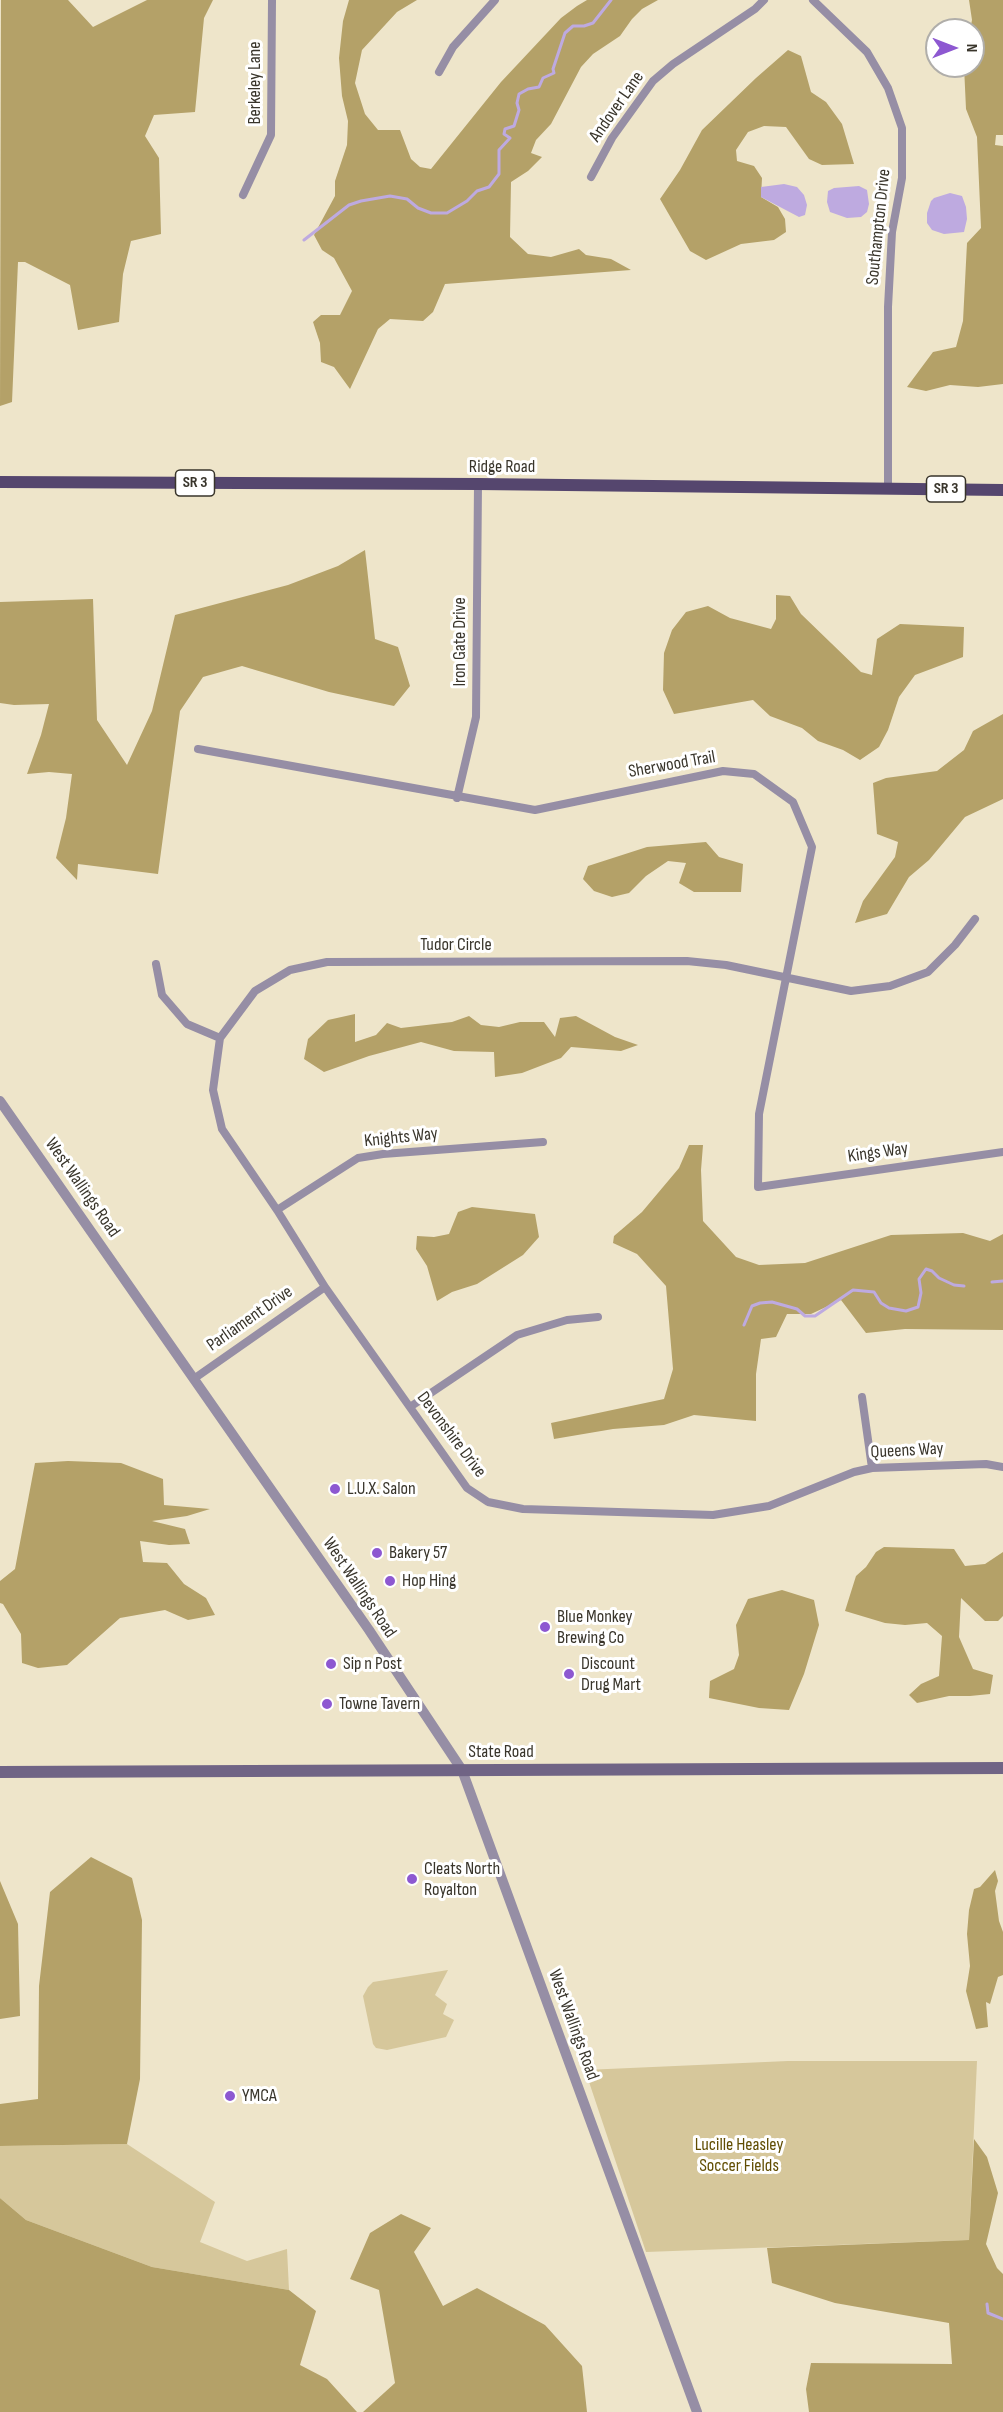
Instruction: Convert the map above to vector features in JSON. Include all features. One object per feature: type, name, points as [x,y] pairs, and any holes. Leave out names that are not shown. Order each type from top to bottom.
[{"type":"main road","name":"Ridge Road","points":[[0,482],[478,484],[1003,490]]},
{"type":"main road","name":"State Road","points":[[0,1772],[1003,1768]]},
{"type":"street","name":"Berkeley Lane","points":[[243,195],[271,135],[272,0]]},
{"type":"street","points":[[439,72],[453,47],[495,0]]},
{"type":"street","name":"Andover Lane","points":[[591,177],[612,138],[653,81],[673,64],[755,9],[764,0]]},
{"type":"street","name":"Southampton Drive","points":[[813,0],[867,52],[888,88],[902,128],[902,178],[892,232],[888,307],[888,488]]},
{"type":"street","name":"Iron Gate Drive","points":[[457,798],[476,717],[478,484]]},
{"type":"street","name":"Sherwood Trail","points":[[198,749],[457,798],[535,810],[723,771],[754,774],[793,802],[812,847],[784,978],[759,1114],[758,1186]]},
{"type":"street","name":"Tudor Circle","points":[[325,1287],[278,1210],[222,1130],[213,1090],[220,1038],[255,991],[290,970],[327,962],[687,961],[726,965],[851,991],[890,986],[928,972],[955,945],[975,919]]},
{"type":"street","points":[[156,964],[162,995],[187,1024],[220,1038]]},
{"type":"street","name":"West Wallings Road","points":[[0,1101],[195,1378],[369,1630],[462,1770],[697,2412]]},
{"type":"street","name":"Knights Way","points":[[278,1210],[358,1158],[383,1154],[543,1142]]},
{"type":"street","name":"Kings Way","points":[[758,1186],[1003,1152]]},
{"type":"street","name":"Parliament Drive","points":[[195,1378],[325,1287]]},
{"type":"street","name":"Devonshire Drive","points":[[325,1287],[467,1488],[488,1502],[523,1509],[666,1515],[713,1515],[748,1509]]},
{"type":"street","points":[[410,1407],[517,1335],[567,1320],[598,1317]]},
{"type":"street","points":[[862,1397],[872,1468]]},
{"type":"street","name":"Queens Way","points":[[748,1509],[769,1506],[854,1472],[872,1468],[986,1464],[1003,1467]]},
{"type":"green space","points":[[448,1970],[435,1995],[447,2004],[443,2014],[454,2020],[446,2037],[387,2050],[376,2048],[373,2044],[363,1996],[368,1987],[373,1982]]},
{"type":"green space","name":"Lucille Heasley Soccer Fields","points":[[788,2061],[977,2061],[969,2240],[646,2252],[585,2070]]},
{"type":"green space","points":[[127,2144],[215,2202],[200,2242],[247,2261],[287,2249],[289,2290],[152,2267],[26,2220],[0,2198],[0,2146]]},
{"type":"shaded area","points":[[1,0],[68,0],[93,27],[147,0],[213,0],[204,18],[195,112],[154,115],[145,136],[159,158],[161,234],[131,241],[123,274],[119,322],[78,330],[70,285],[25,262],[18,262],[12,402],[0,406]]},
{"type":"shaded area","points":[[349,0],[417,0],[397,12],[362,50],[355,83],[365,114],[378,130],[400,130],[411,159],[420,167],[431,169],[501,82],[561,18],[577,6],[587,0],[658,0],[642,9],[620,36],[593,54],[581,67],[551,124],[536,140],[531,153],[542,157],[528,171],[511,182],[510,237],[528,254],[551,257],[579,249],[586,255],[611,259],[631,270],[445,284],[433,312],[423,321],[390,319],[378,329],[350,389],[334,367],[321,362],[320,343],[313,322],[321,315],[340,315],[352,291],[334,258],[322,250],[314,235],[335,196],[335,181],[347,145],[348,121],[342,96],[339,58],[343,21]]},
{"type":"shaded area","points":[[969,0],[1003,0],[1003,135],[996,135],[995,145],[1003,146],[1003,384],[978,387],[950,385],[926,391],[907,387],[933,352],[956,347],[963,321],[967,243],[981,228],[977,137],[966,109],[965,78],[985,78],[985,18],[972,18]]},
{"type":"shaded area","points":[[788,50],[801,56],[811,92],[826,102],[842,124],[854,164],[822,165],[809,159],[786,127],[764,126],[748,132],[736,150],[737,161],[754,166],[762,178],[761,197],[778,207],[785,219],[786,232],[774,240],[741,244],[706,260],[690,251],[660,199],[680,170],[702,130]]},
{"type":"shaded area","points":[[784,184],[797,187],[804,195],[807,205],[805,215],[799,217],[761,197],[761,187]]},
{"type":"shaded area","points":[[859,186],[867,190],[869,204],[867,212],[861,217],[847,218],[830,212],[827,202],[828,191],[834,188]]},
{"type":"shaded area","points":[[950,193],[962,196],[967,219],[964,232],[944,234],[932,230],[927,223],[927,213],[934,198]]},
{"type":"shaded area","points":[[365,550],[375,639],[398,647],[410,686],[394,706],[329,692],[242,666],[203,677],[180,711],[158,874],[78,864],[77,880],[56,858],[66,818],[72,774],[49,772],[27,774],[49,704],[0,703],[0,602],[93,599],[97,720],[127,765],[152,711],[175,615],[288,585],[338,566]]},
{"type":"shaded area","points":[[776,595],[790,596],[801,614],[861,672],[872,675],[877,639],[900,624],[964,627],[963,657],[915,675],[899,697],[888,730],[879,747],[860,760],[843,750],[818,741],[802,728],[770,716],[753,700],[674,714],[663,690],[664,653],[672,630],[686,612],[708,606],[730,618],[771,629],[776,619]]},
{"type":"shaded area","points":[[1003,714],[1003,799],[965,817],[929,860],[909,877],[887,914],[855,923],[863,901],[895,857],[898,842],[877,834],[873,783],[886,778],[937,771],[964,750],[973,731]]},
{"type":"shaded area","points":[[706,842],[719,857],[743,864],[741,892],[694,892],[679,883],[686,863],[668,861],[646,876],[629,893],[612,897],[594,891],[583,879],[588,866],[647,847]]},
{"type":"shaded area","points":[[355,1014],[355,1042],[376,1035],[387,1023],[401,1028],[452,1022],[469,1016],[481,1025],[499,1027],[520,1022],[544,1022],[555,1037],[560,1018],[576,1016],[615,1037],[638,1045],[621,1051],[571,1047],[561,1058],[522,1073],[495,1077],[494,1052],[454,1051],[421,1042],[369,1056],[324,1072],[304,1059],[308,1039],[328,1020]]},
{"type":"shaded area","points":[[689,1145],[703,1145],[701,1170],[703,1221],[736,1257],[759,1265],[805,1263],[891,1235],[963,1233],[990,1241],[1003,1234],[1003,1330],[905,1329],[866,1333],[841,1300],[811,1314],[787,1314],[776,1337],[761,1339],[756,1374],[756,1421],[694,1415],[664,1425],[613,1429],[554,1439],[551,1423],[664,1399],[673,1369],[666,1286],[637,1254],[613,1243],[614,1236],[642,1212],[679,1168]]},
{"type":"shaded area","points":[[472,1207],[535,1214],[539,1237],[523,1255],[477,1284],[452,1292],[437,1301],[427,1266],[416,1249],[417,1236],[434,1237],[449,1234],[458,1212]]},
{"type":"shaded area","points":[[68,1461],[121,1463],[163,1479],[164,1505],[210,1509],[187,1516],[152,1521],[185,1529],[190,1544],[169,1545],[140,1541],[143,1562],[167,1563],[184,1584],[206,1598],[215,1615],[188,1620],[165,1610],[120,1618],[67,1665],[38,1668],[22,1663],[21,1634],[3,1604],[0,1603],[0,1581],[15,1569],[35,1463]]},
{"type":"shaded area","points":[[884,1547],[954,1549],[965,1566],[985,1564],[1003,1552],[1003,1616],[998,1621],[985,1621],[961,1598],[959,1637],[973,1669],[993,1675],[990,1694],[949,1696],[917,1703],[909,1695],[921,1684],[939,1676],[942,1636],[927,1623],[905,1625],[885,1623],[845,1611],[856,1576],[866,1567],[876,1552]]},
{"type":"shaded area","points":[[782,1590],[814,1600],[819,1625],[804,1674],[789,1710],[759,1708],[709,1698],[710,1681],[734,1669],[739,1655],[736,1625],[748,1599]]},
{"type":"shaded area","points":[[91,1857],[132,1878],[142,1920],[140,2079],[127,2144],[0,2146],[0,2104],[38,2099],[39,1986],[50,1892]]},
{"type":"shaded area","points":[[995,1870],[998,1881],[995,1891],[999,1921],[1003,1932],[1003,1975],[998,1977],[990,2004],[986,2002],[988,2027],[976,2029],[966,1991],[970,1966],[967,1934],[969,1910],[974,1889],[980,1887]]},
{"type":"shaded area","points":[[0,1881],[18,1924],[20,2016],[0,2019]]},
{"type":"shaded area","points":[[974,2139],[987,2157],[998,2193],[986,2244],[997,2268],[1003,2274],[1003,2412],[809,2412],[806,2389],[811,2363],[952,2364],[949,2323],[835,2303],[772,2283],[767,2248],[969,2240]]},
{"type":"shaded area","points":[[0,2198],[26,2220],[152,2267],[289,2290],[316,2311],[300,2365],[327,2379],[357,2412],[0,2412]]},
{"type":"shaded area","points":[[401,2214],[431,2228],[414,2252],[443,2306],[477,2288],[545,2325],[582,2366],[587,2412],[363,2412],[395,2383],[379,2290],[350,2279],[370,2233]]},
{"type":"waterway","points":[[304,240],[349,205],[361,201],[390,196],[407,199],[418,208],[431,213],[447,213],[467,201],[477,191],[489,187],[499,174],[499,150],[510,138],[504,134],[505,129],[514,126],[519,110],[517,103],[519,94],[539,87],[543,78],[554,73],[553,69],[565,33],[573,26],[593,23],[611,0]]},
{"type":"waterway","points":[[744,1325],[752,1306],[760,1303],[772,1302],[797,1309],[805,1316],[815,1316],[853,1290],[874,1292],[881,1303],[889,1308],[906,1311],[918,1307],[921,1293],[919,1279],[926,1269],[954,1285],[964,1286]]},
{"type":"waterway","points":[[992,1282],[1003,1281]]},
{"type":"waterway","points":[[987,2304],[988,2313],[1003,2319]]},
{"type":"place","name":"L.U.X. Salon","points":[[335,1489]]},
{"type":"place","name":"Bakery 57","points":[[377,1553]]},
{"type":"place","name":"Hop Hing","points":[[390,1581]]},
{"type":"place","name":"Blue Monkey Brewing Co","points":[[545,1627]]},
{"type":"place","name":"Sip n Post","points":[[331,1664]]},
{"type":"place","name":"Discount Drug Mart","points":[[569,1674]]},
{"type":"place","name":"Towne Tavern","points":[[327,1704]]},
{"type":"place","name":"Cleats North Royalton","points":[[412,1879]]},
{"type":"place","name":"YMCA","points":[[230,2096]]}]
